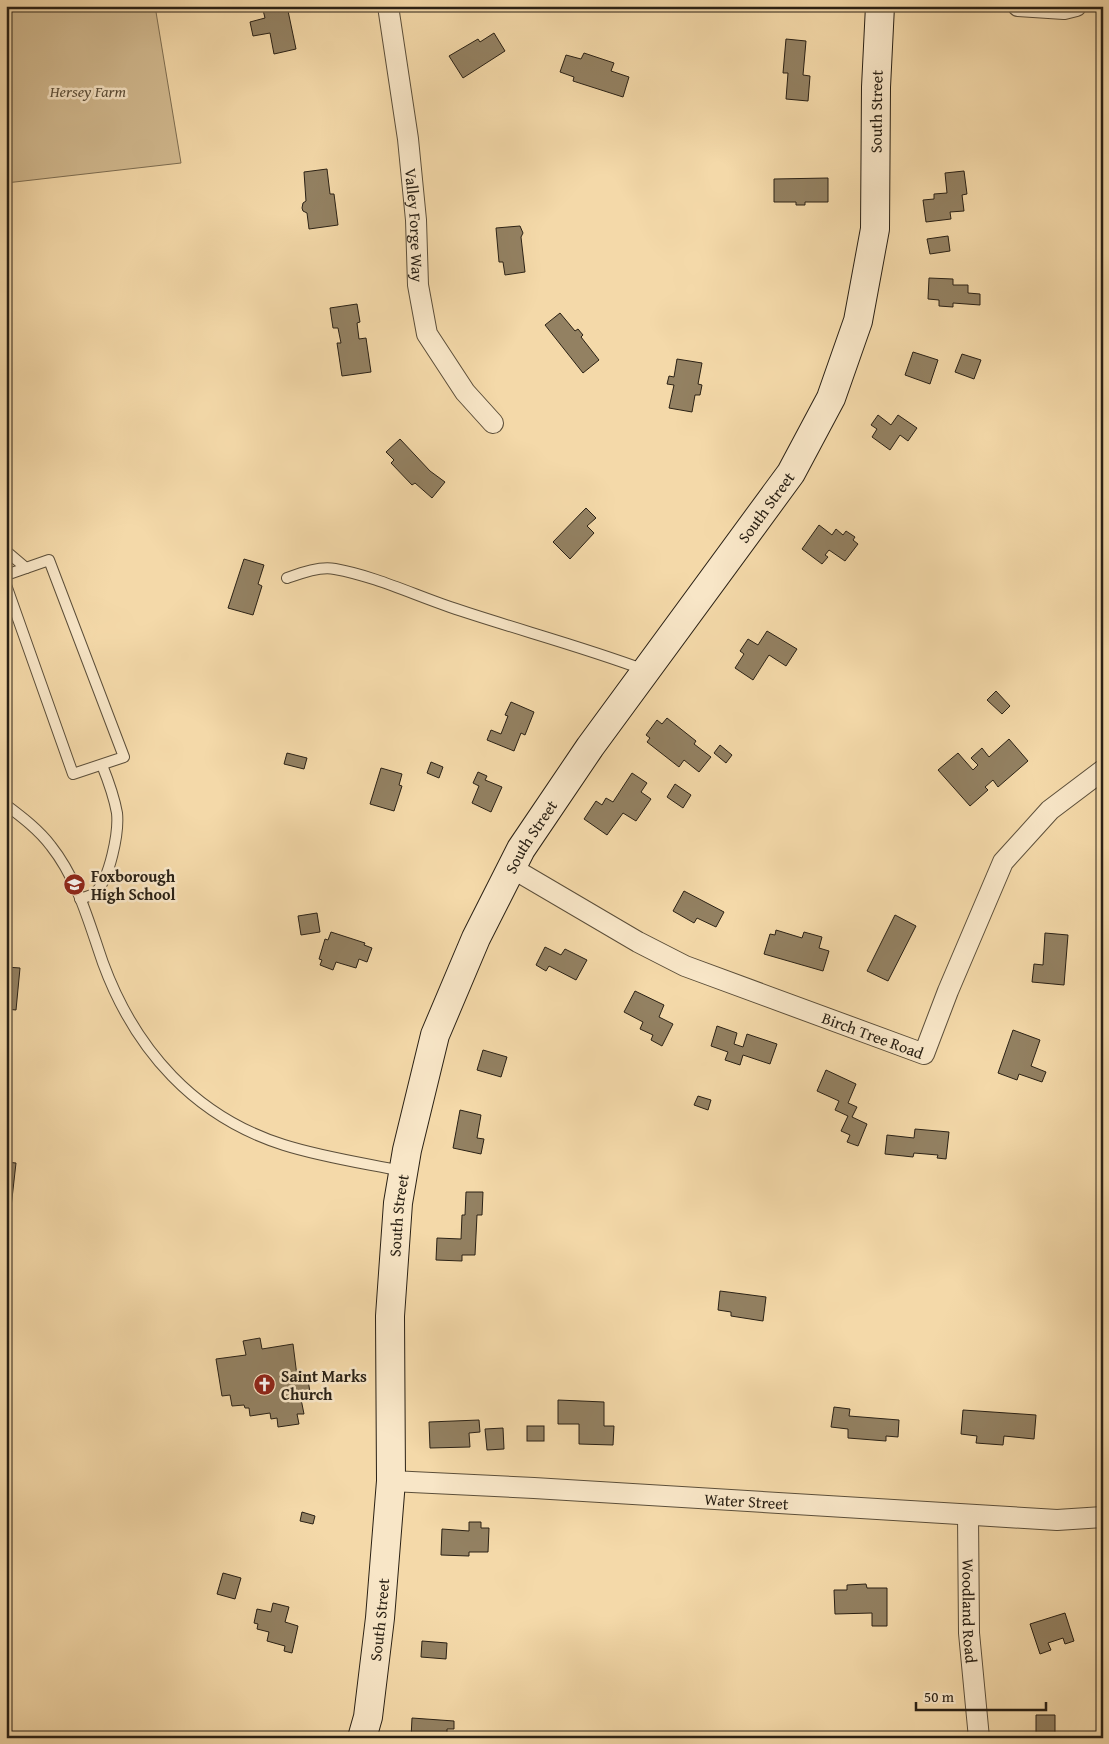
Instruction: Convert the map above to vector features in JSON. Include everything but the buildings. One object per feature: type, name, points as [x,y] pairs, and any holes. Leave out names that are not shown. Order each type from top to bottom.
[{"type":"main road","name":"South Street","points":[[362,1738],[368,1718],[380,1618],[391,1481],[390,1316],[398,1203],[403,1171],[436,1035],[476,938],[522,849],[585,755],[791,473],[831,398],[858,321],[874,229],[876,87],[880,6]]},
{"type":"street","name":"Valley Forge Way","points":[[388,6],[408,139],[416,220],[418,285],[427,334],[465,392],[493,423]]},
{"type":"street","points":[[1018,6],[1064,9],[1076,6]]},
{"type":"street","name":"Birch Tree Road","points":[[512,868],[638,942],[685,966],[924,1054],[948,990],[1003,862],[1050,810],[1103,770]]},
{"type":"street","name":"Water Street","points":[[391,1481],[572,1490],[1057,1520],[1103,1517]]},
{"type":"street","name":"Woodland Road","points":[[968,1515],[969,1633],[979,1738]]},
{"type":"lane","points":[[6,483],[6,540]]},
{"type":"lane","points":[[6,551],[26,568]]},
{"type":"lane","points":[[6,576],[49,560],[124,758],[74,774],[6,585]]},
{"type":"lane","points":[[287,578],[308,571],[333,568],[382,582],[502,624],[601,653],[646,671]]},
{"type":"lane","points":[[80,899],[98,889],[108,868],[116,838],[117,814],[111,789],[102,765]]},
{"type":"lane","points":[[9,806],[50,845],[66,868],[119,1000],[150,1052],[166,1070],[201,1102],[226,1120],[255,1135],[327,1156],[403,1171]]},
{"type":"green space","name":"Hersey Farm","points":[[6,6],[155,6],[181,163],[6,183]]},
{"type":"place","name":"Foxborough High School","points":[[75,885]]},
{"type":"place","name":"Saint Marks Church","points":[[265,1385]]}]
